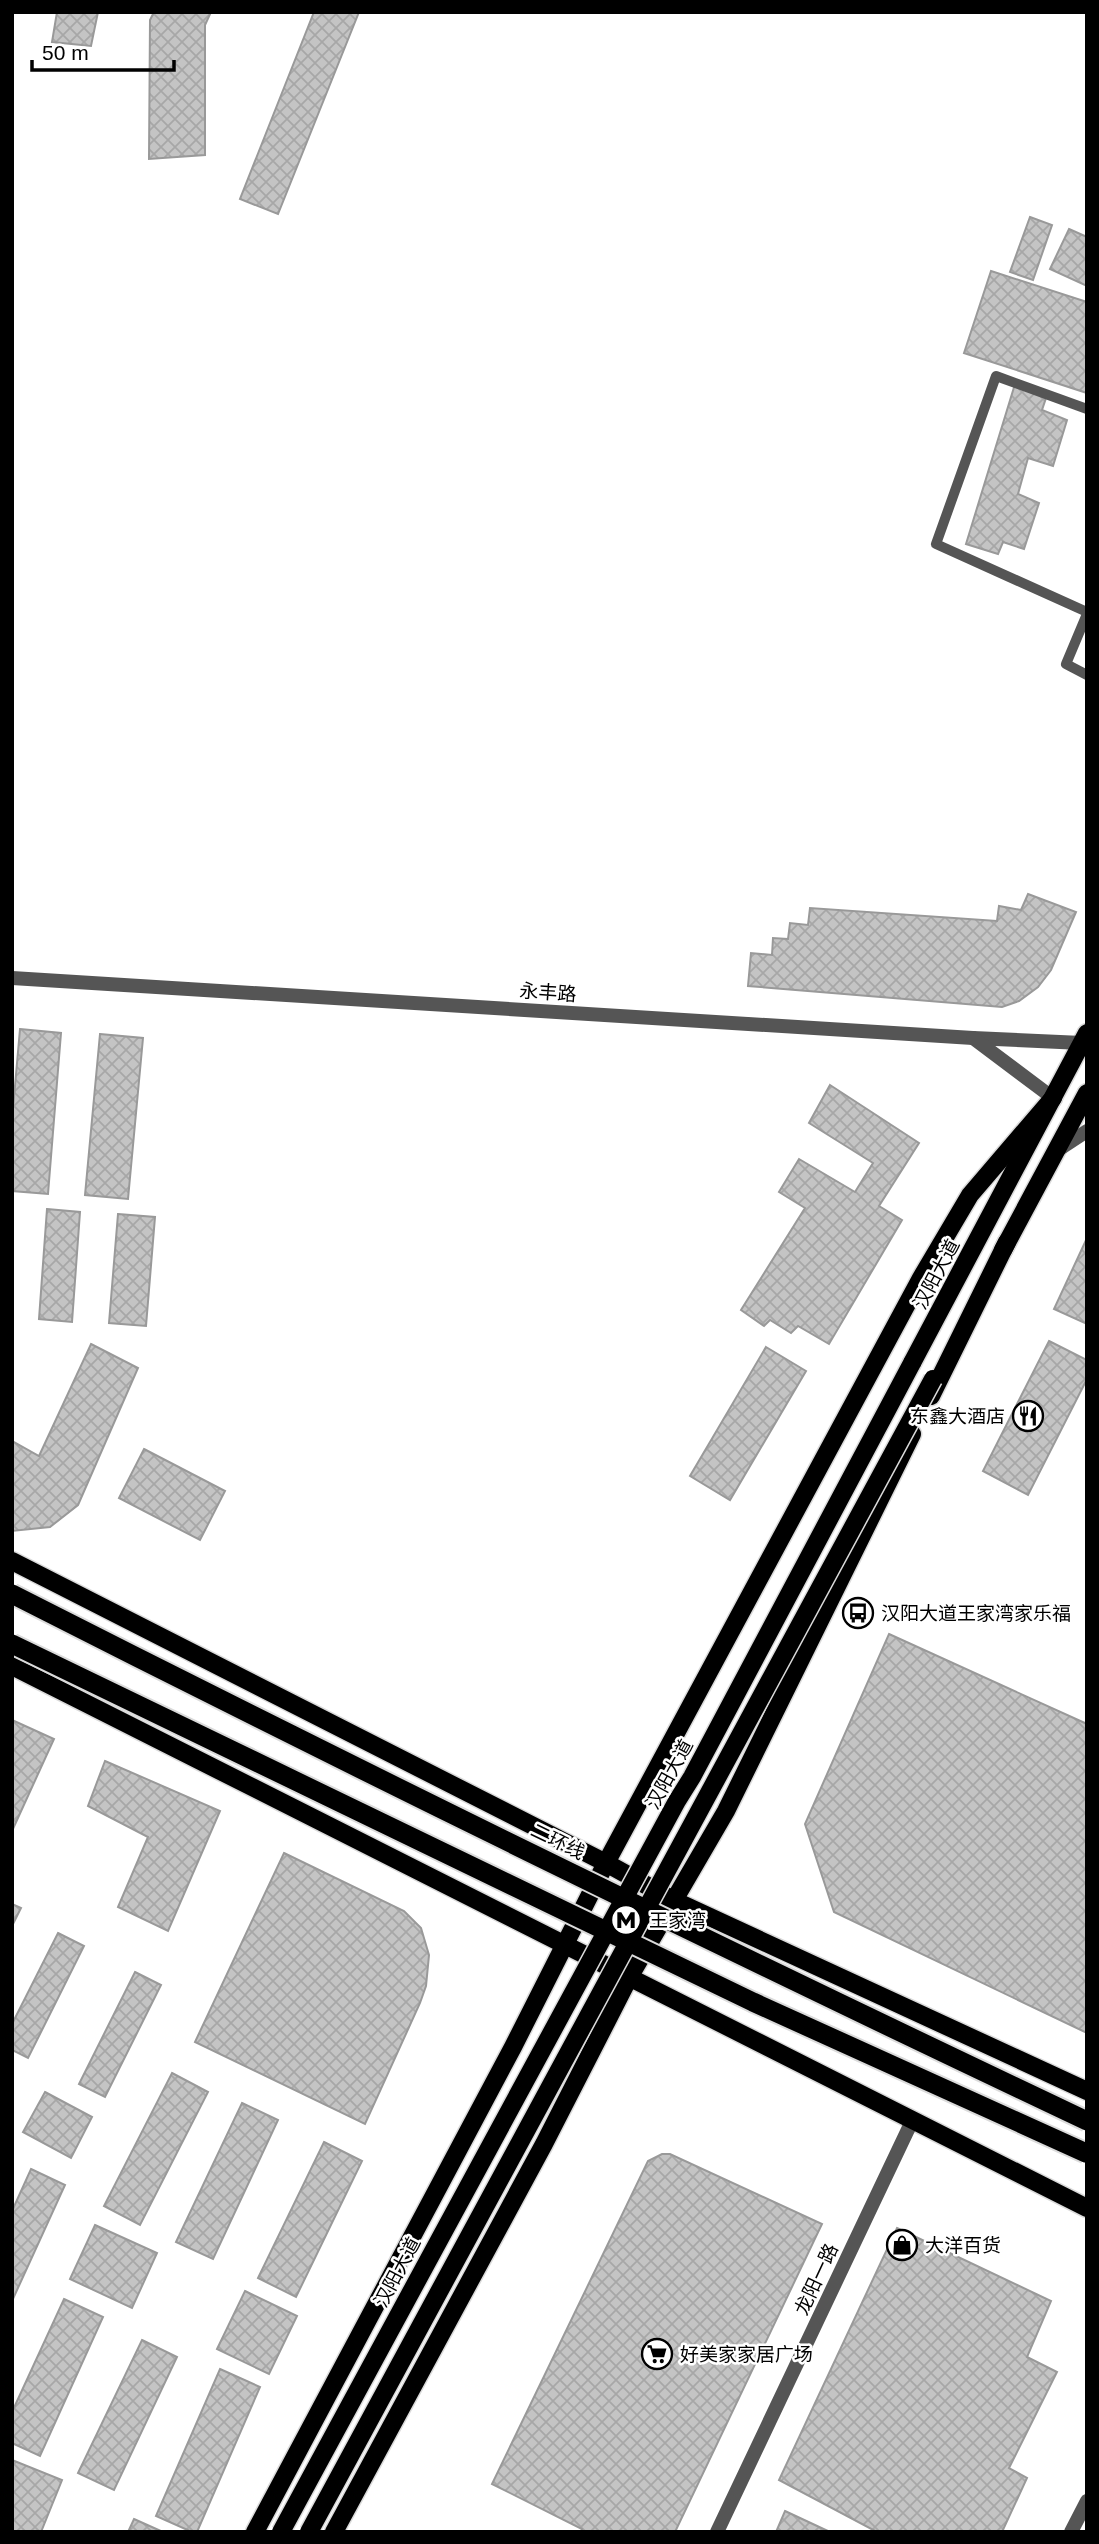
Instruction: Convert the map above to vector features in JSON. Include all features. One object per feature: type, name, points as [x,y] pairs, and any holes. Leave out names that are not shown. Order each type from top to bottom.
[{"type":"highway","name":"二环线","points":[[12,1594],[226,1703],[727,1950],[1087,2121]]},
{"type":"highway","points":[[12,1644],[740,1996],[1086,2153]]},
{"type":"main road","name":"汉阳大道","points":[[281,2532],[692,1777],[1084,1038]]},
{"type":"main road","points":[[309,2532],[1087,1093]]},
{"type":"main road","points":[[255,2532],[513,2047],[606,1863],[921,1278],[970,1195],[1054,1098]]},
{"type":"main road","points":[[334,2532],[544,2144],[630,1976],[726,1811],[1007,1242]]},
{"type":"main road","points":[[12,1562],[606,1863],[673,1900],[1087,2091]]},
{"type":"main road","points":[[12,1666],[1087,2208]]},
{"type":"street","name":"永丰路","points":[[12,978],[973,1038],[1084,1038]]},
{"type":"street","points":[[973,1038],[1054,1098]]},
{"type":"street","points":[[1056,1151],[1087,1131]]},
{"type":"street","name":"龙阳一路","points":[[717,2532],[913,2119]]},
{"type":"street","points":[[1071,2532],[1087,2501]]},
{"type":"lane","points":[[1087,409],[996,376],[936,544],[1087,613],[1066,664],[1087,675]]},
{"type":"building","points":[[57,12],[98,12],[91,46],[52,42]]},
{"type":"building","points":[[154,12],[211,12],[205,25],[205,155],[149,159],[150,20]]},
{"type":"building","points":[[314,12],[359,12],[278,214],[240,199]]},
{"type":"building","points":[[1030,217],[1052,225],[1033,280],[1010,272]]},
{"type":"building","points":[[1069,229],[1087,237],[1087,286],[1050,269]]},
{"type":"building","points":[[991,271],[1087,302],[1087,393],[964,353]]},
{"type":"building","points":[[1015,384],[1047,395],[1042,410],[1067,420],[1053,466],[1028,458],[1018,494],[1039,503],[1024,549],[1003,542],[998,554],[966,544]]},
{"type":"building","points":[[1028,894],[1076,912],[1051,970],[1038,987],[1019,1001],[1002,1007],[748,986],[751,953],[772,955],[773,938],[788,939],[790,923],[808,925],[810,908],[997,921],[999,906],[1021,910]]},
{"type":"building","points":[[20,1029],[61,1033],[48,1194],[12,1191],[12,1120]]},
{"type":"building","points":[[100,1034],[143,1038],[128,1199],[85,1195]]},
{"type":"building","points":[[830,1085],[919,1143],[879,1206],[902,1220],[829,1344],[798,1326],[791,1333],[770,1320],[764,1326],[741,1310],[805,1208],[779,1192],[799,1159],[855,1192],[873,1163],[809,1123]]},
{"type":"building","points":[[47,1209],[80,1212],[72,1322],[39,1319]]},
{"type":"building","points":[[118,1214],[155,1217],[146,1326],[109,1323]]},
{"type":"building","points":[[1087,1238],[1087,1324],[1054,1309]]},
{"type":"building","points":[[1049,1341],[1087,1360],[1087,1379],[1028,1495],[983,1471]]},
{"type":"building","points":[[91,1344],[138,1368],[78,1505],[50,1527],[12,1531],[12,1441],[39,1456]]},
{"type":"building","points":[[766,1347],[806,1371],[730,1500],[690,1476]]},
{"type":"building","points":[[144,1449],[225,1491],[200,1540],[119,1498]]},
{"type":"building","points":[[889,1634],[1087,1724],[1087,2033],[834,1912],[805,1824]]},
{"type":"building","points":[[12,1720],[54,1739],[12,1831]]},
{"type":"building","points":[[105,1761],[220,1811],[168,1931],[118,1907],[148,1837],[88,1806]]},
{"type":"building","points":[[284,1853],[404,1911],[421,1928],[429,1955],[426,1986],[365,2124],[195,2042]]},
{"type":"building","points":[[12,1904],[21,1908],[12,1926]]},
{"type":"building","points":[[58,1933],[84,1946],[28,2058],[12,2050],[12,2024]]},
{"type":"building","points":[[135,1972],[161,1985],[105,2097],[79,2084]]},
{"type":"building","points":[[172,2073],[208,2092],[140,2225],[104,2206]]},
{"type":"building","points":[[45,2092],[92,2117],[71,2158],[23,2132]]},
{"type":"building","points":[[242,2103],[278,2120],[213,2259],[176,2242]]},
{"type":"building","points":[[324,2142],[362,2161],[296,2297],[258,2278]]},
{"type":"building","name":"好美家家居广场","points":[[662,2154],[670,2154],[822,2224],[675,2532],[581,2532],[582,2529],[492,2484],[648,2161]]},
{"type":"building","points":[[31,2169],[65,2185],[12,2301],[12,2211]]},
{"type":"building","points":[[95,2225],[157,2253],[132,2308],[70,2279]]},
{"type":"building","points":[[897,2228],[1051,2301],[1027,2357],[1057,2372],[1009,2468],[1027,2478],[1002,2532],[877,2532],[779,2480]]},
{"type":"building","points":[[245,2291],[297,2316],[269,2374],[217,2349]]},
{"type":"building","points":[[64,2299],[103,2317],[40,2456],[12,2443],[12,2412]]},
{"type":"building","points":[[142,2340],[177,2357],[114,2490],[78,2473]]},
{"type":"building","points":[[220,2369],[260,2387],[197,2532],[192,2532],[156,2516]]},
{"type":"building","points":[[12,2460],[62,2480],[41,2532],[12,2532]]},
{"type":"building","points":[[785,2511],[830,2532],[776,2532]]},
{"type":"building","points":[[134,2519],[163,2532],[128,2532]]},
{"type":"place","name":"东鑫大酒店","points":[[1028,1416]]},
{"type":"place","name":"汉阳大道王家湾家乐福","points":[[858,1613]]},
{"type":"place","name":"王家湾","points":[[626,1920]]},
{"type":"place","name":"大洋百货","points":[[902,2245]]},
{"type":"place","name":"好美家家居广场","points":[[657,2354]]}]
